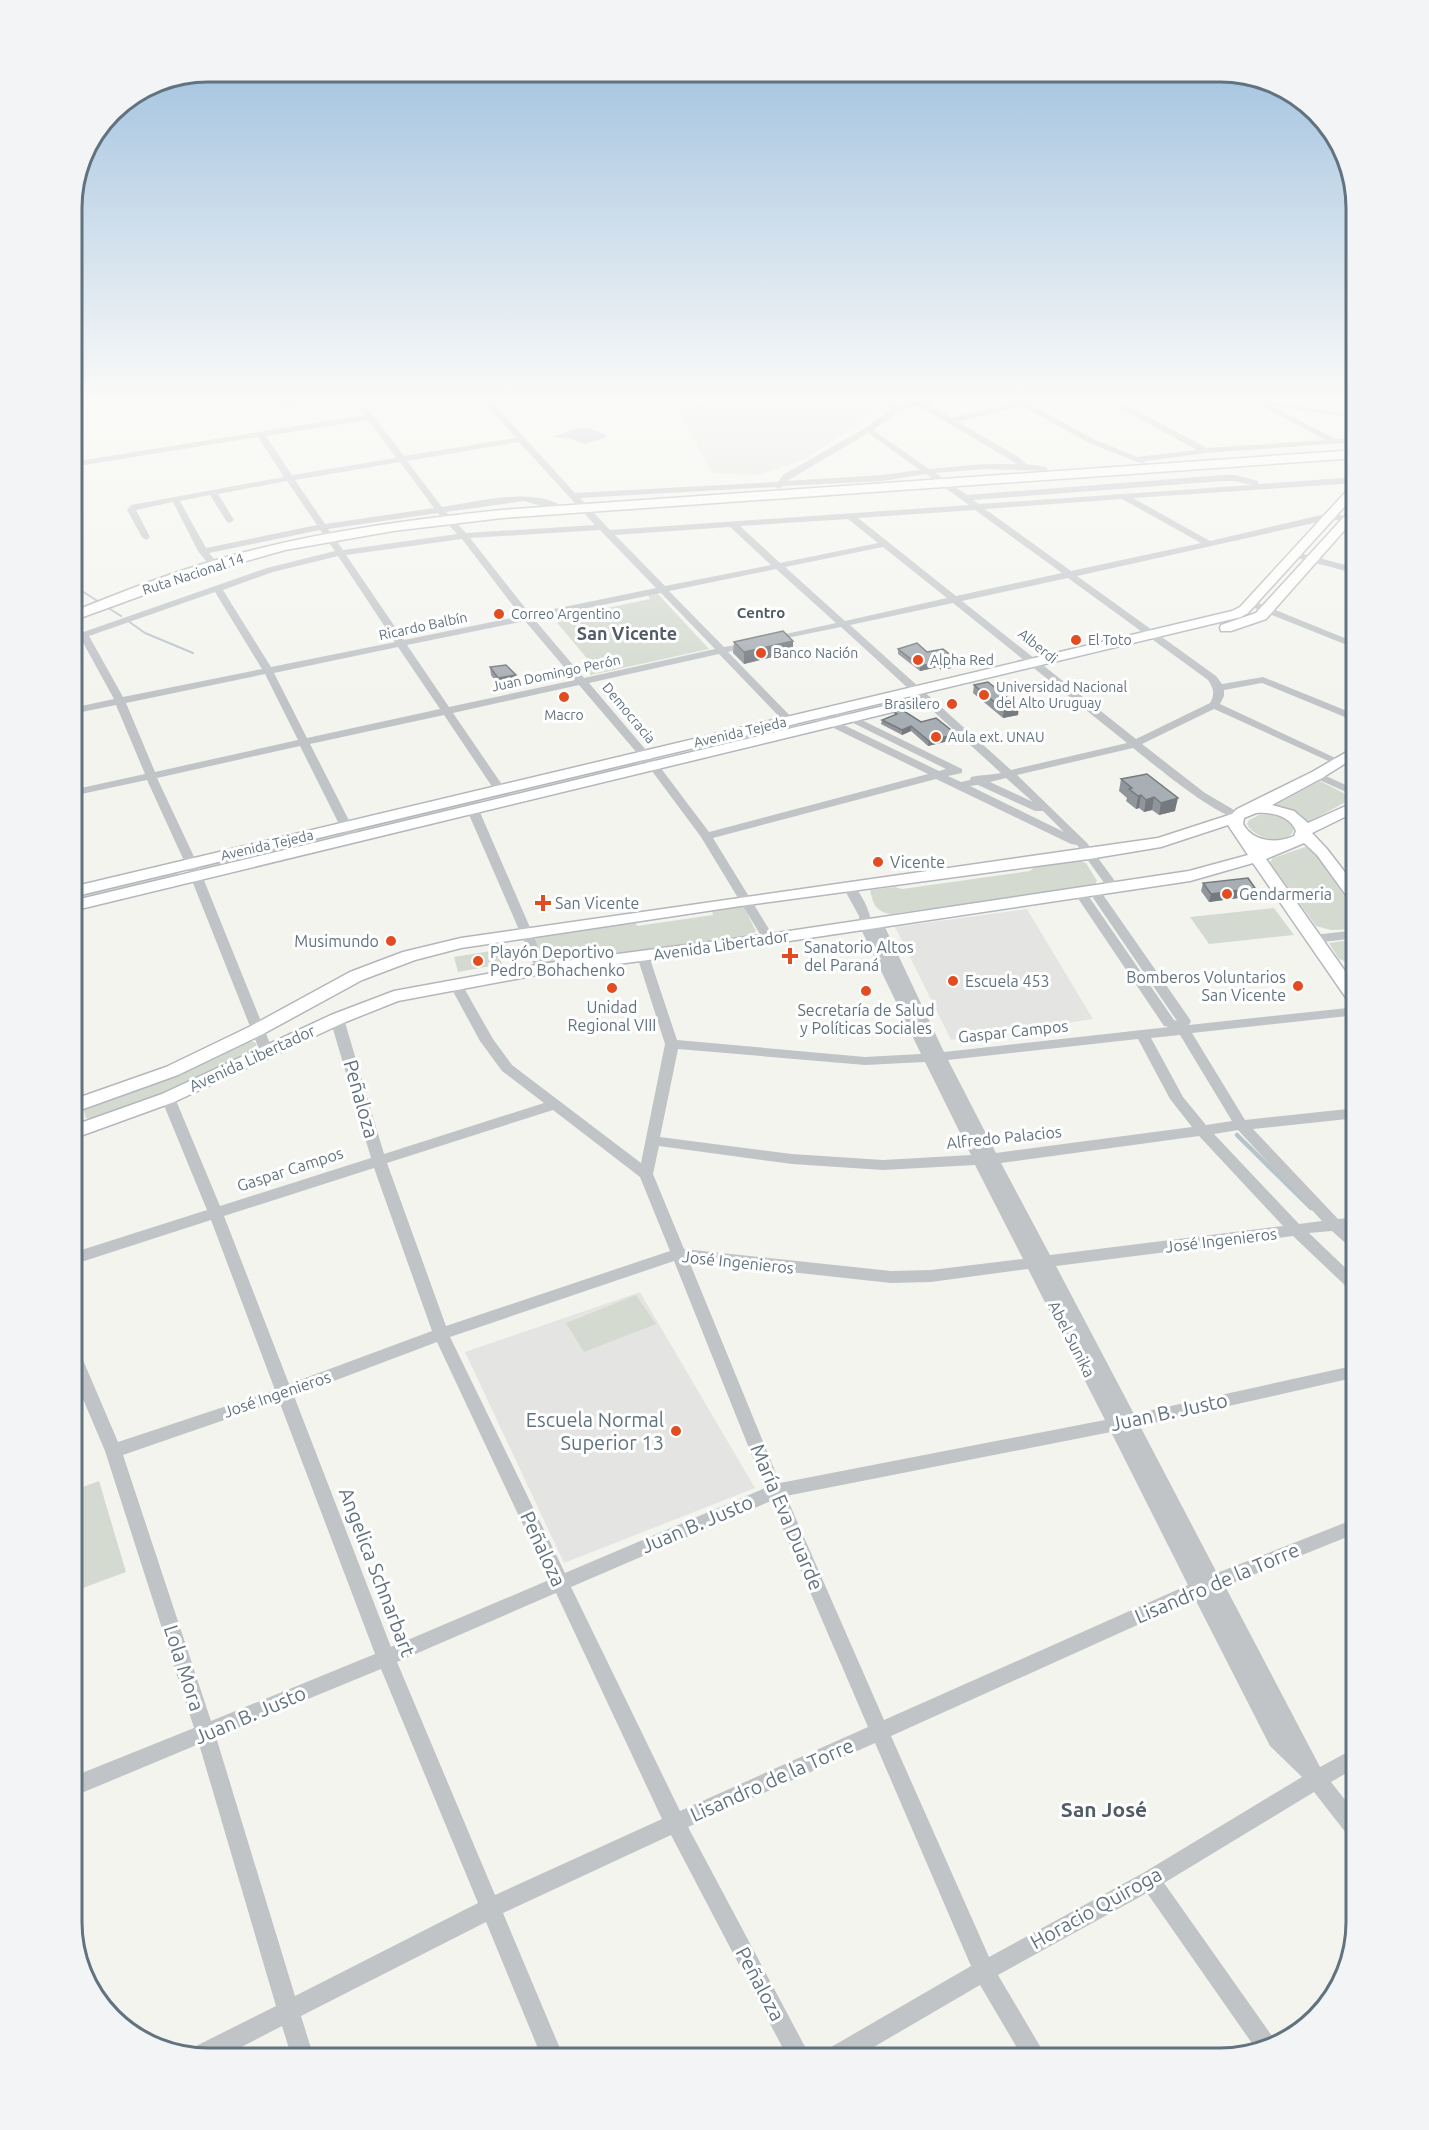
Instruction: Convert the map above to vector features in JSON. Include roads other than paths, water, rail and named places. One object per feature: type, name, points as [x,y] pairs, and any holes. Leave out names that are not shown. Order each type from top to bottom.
[{"type":"highway","name":"Ruta Nacional 14","points":[[83,613],[214,565],[325,532],[444,514],[584,508],[691,497]]},
{"type":"main road","name":"Avenida Tejeda","points":[[83,890],[194,869],[349,832],[499,789],[799,731],[832,716],[919,695],[1044,671],[1236,614],[1250,603],[1296,555],[1346,498]]},
{"type":"main road","name":"Avenida Tejeda","points":[[349,832],[473,810],[813,714],[851,718],[1032,661],[1250,621],[1266,610],[1346,526]]},
{"type":"main road","points":[[1254,808],[1346,757]]},
{"type":"main road","points":[[1254,808],[1288,813],[1296,819],[1304,833],[1322,852],[1346,884]]},
{"type":"main road","name":"Avenida Libertador","points":[[82,1103],[172,1071],[257,1030],[356,976],[409,956],[461,943],[849,887],[1086,849],[1161,842],[1237,817],[1254,808]]},
{"type":"main road","points":[[1304,833],[1346,811]]},
{"type":"main road","points":[[1237,817],[1236,828],[1246,837],[1257,857],[1346,985]]},
{"type":"main road","name":"Avenida Libertador","points":[[82,1126],[168,1098],[266,1051],[393,996],[542,969],[871,924],[1093,897],[1113,888],[1190,876],[1257,857],[1293,843],[1304,833]]},
{"type":"main road","points":[[1246,837],[1271,845],[1284,845]]},
{"type":"main road","name":"Avenida Tejeda","points":[[83,903],[194,869]]},
{"type":"street","points":[[146,537],[131,510],[138,506],[183,497]]},
{"type":"street","points":[[215,497],[230,520]]},
{"type":"street","points":[[303,497],[499,789]]},
{"type":"street","name":"Democracia","points":[[431,497],[528,618],[648,760],[706,836],[769,939]]},
{"type":"street","points":[[574,497],[799,731]]},
{"type":"street","points":[[967,498],[975,497]]},
{"type":"street","points":[[83,635],[270,570],[341,552],[464,536],[733,525],[1103,497]]},
{"type":"street","points":[[1124,497],[1209,544]]},
{"type":"street","points":[[958,786],[1135,744],[1214,705],[1220,688],[1212,678],[1068,575],[967,498]]},
{"type":"street","points":[[175,499],[203,551],[214,565]]},
{"type":"street","name":"Alberdi","points":[[851,517],[1135,744],[1201,795],[1237,817]]},
{"type":"street","points":[[1329,517],[1346,517]]},
{"type":"street","name":"Juan Domingo Perón","points":[[83,792],[1329,517]]},
{"type":"street","points":[[733,525],[1055,816],[1086,849],[1113,888]]},
{"type":"street","points":[[203,551],[325,532]]},
{"type":"street","name":"Ricardo Balbín","points":[[83,709],[885,544]]},
{"type":"street","points":[[1296,555],[1346,568]]},
{"type":"street","points":[[218,589],[268,671],[349,832]]},
{"type":"street","points":[[1250,603],[1346,642]]},
{"type":"street","points":[[83,644],[120,701],[151,776],[194,869],[266,1051]]},
{"type":"street","points":[[1220,688],[1263,680],[1346,714]]},
{"type":"street","points":[[1214,705],[1339,762]]},
{"type":"street","points":[[832,716],[934,775],[1086,849]]},
{"type":"street","points":[[851,718],[1055,816]]},
{"type":"street","points":[[706,836],[956,770]]},
{"type":"street","points":[[1317,775],[1346,789]]},
{"type":"street","points":[[473,810],[542,969]]},
{"type":"street","name":"Abel Sunika","points":[[849,887],[871,924],[934,1058],[1206,1586],[1316,1779],[1346,1818]]},
{"type":"street","points":[[1093,897],[1184,1021],[1183,1029]]},
{"type":"street","points":[[1093,897],[1169,1023],[1183,1029],[1241,1125],[1346,1235]]},
{"type":"street","points":[[1314,939],[1346,935]]},
{"type":"street","points":[[455,984],[487,1041],[507,1068],[646,1174],[672,1044],[643,956]]},
{"type":"street","name":"Gaspar Campos","points":[[672,1044],[865,1061],[934,1058],[1346,1012]]},
{"type":"street","name":"Peñaloza","points":[[337,1019],[379,1160],[441,1334],[675,1823],[794,2048]]},
{"type":"street","points":[[1143,1036],[1178,1099],[1202,1130],[1297,1231],[1346,1278]]},
{"type":"street","name":"Angelica Schnarbart","points":[[168,1098],[215,1212],[386,1658],[548,2047]]},
{"type":"street","name":"Gaspar Campos","points":[[82,1256],[554,1105]]},
{"type":"street","name":"Alfredo Palacios","points":[[654,1141],[792,1159],[883,1165],[986,1159],[1241,1125],[1346,1114]]},
{"type":"street","name":"María Eva Duarde","points":[[646,1174],[775,1491],[984,1971],[1030,2048]]},
{"type":"street","name":"José Ingenieros","points":[[113,1451],[284,1393],[441,1334],[678,1254],[891,1277],[931,1276],[1346,1223]]},
{"type":"street","name":"Juan B. Justo","points":[[82,1783],[386,1658],[775,1491],[1121,1423],[1346,1373]]},
{"type":"street","name":"Lola Mora","points":[[82,1378],[113,1451],[205,1733],[300,2047]]},
{"type":"street","name":"Lisandro de la Torre","points":[[217,2047],[489,1909],[675,1823],[1206,1586],[1346,1529]]},
{"type":"street","name":"Horacio Quiroga","points":[[852,2048],[984,1971],[1150,1880],[1346,1762]]},
{"type":"street","points":[[1150,1880],[1263,2040]]},
{"type":"waterway","points":[[83,592],[99,602]]},
{"type":"waterway","points":[[107,607],[121,616]]},
{"type":"waterway","points":[[128,621],[145,633],[193,653]]},
{"type":"waterway","points":[[1237,1135],[1311,1208]]},
{"type":"place","name":"Correo Argentino","points":[[499,614]]},
{"type":"place","name":"El Toto","points":[[1076,640]]},
{"type":"place","name":"Banco Nación","points":[[761,653]]},
{"type":"place","name":"Alpha Red","points":[[918,660]]},
{"type":"place","name":"Universidad Nacional del Alto Uruguay","points":[[984,695]]},
{"type":"place","name":"Macro","points":[[564,697]]},
{"type":"place","name":"Brasilero","points":[[952,704]]},
{"type":"place","name":"Aula ext. UNAU","points":[[936,737]]},
{"type":"place","name":"Vicente","points":[[878,862]]},
{"type":"place","name":"Gendarmeria","points":[[1227,894]]},
{"type":"place","name":"San Vicente","points":[[543,903]]},
{"type":"place","name":"Musimundo","points":[[391,941]]},
{"type":"place","name":"Sanatorio Altos del Paraná","points":[[790,956]]},
{"type":"place","name":"Playón Deportivo Pedro Bohachenko","points":[[478,961]]},
{"type":"place","name":"Escuela 453","points":[[953,981]]},
{"type":"place","name":"Bomberos Voluntarios San Vicente","points":[[1298,986]]},
{"type":"place","name":"Unidad Regional VIII","points":[[612,988]]},
{"type":"place","name":"Secretaría de Salud y Políticas Sociales","points":[[866,991]]},
{"type":"place","name":"Escuela Normal Superior 13","points":[[676,1431]]},
{"type":"district","name":"Centro","points":[[761,613]]},
{"type":"district","name":"San Vicente","points":[[627,634]]},
{"type":"district","name":"San José","points":[[1104,1810]]}]
